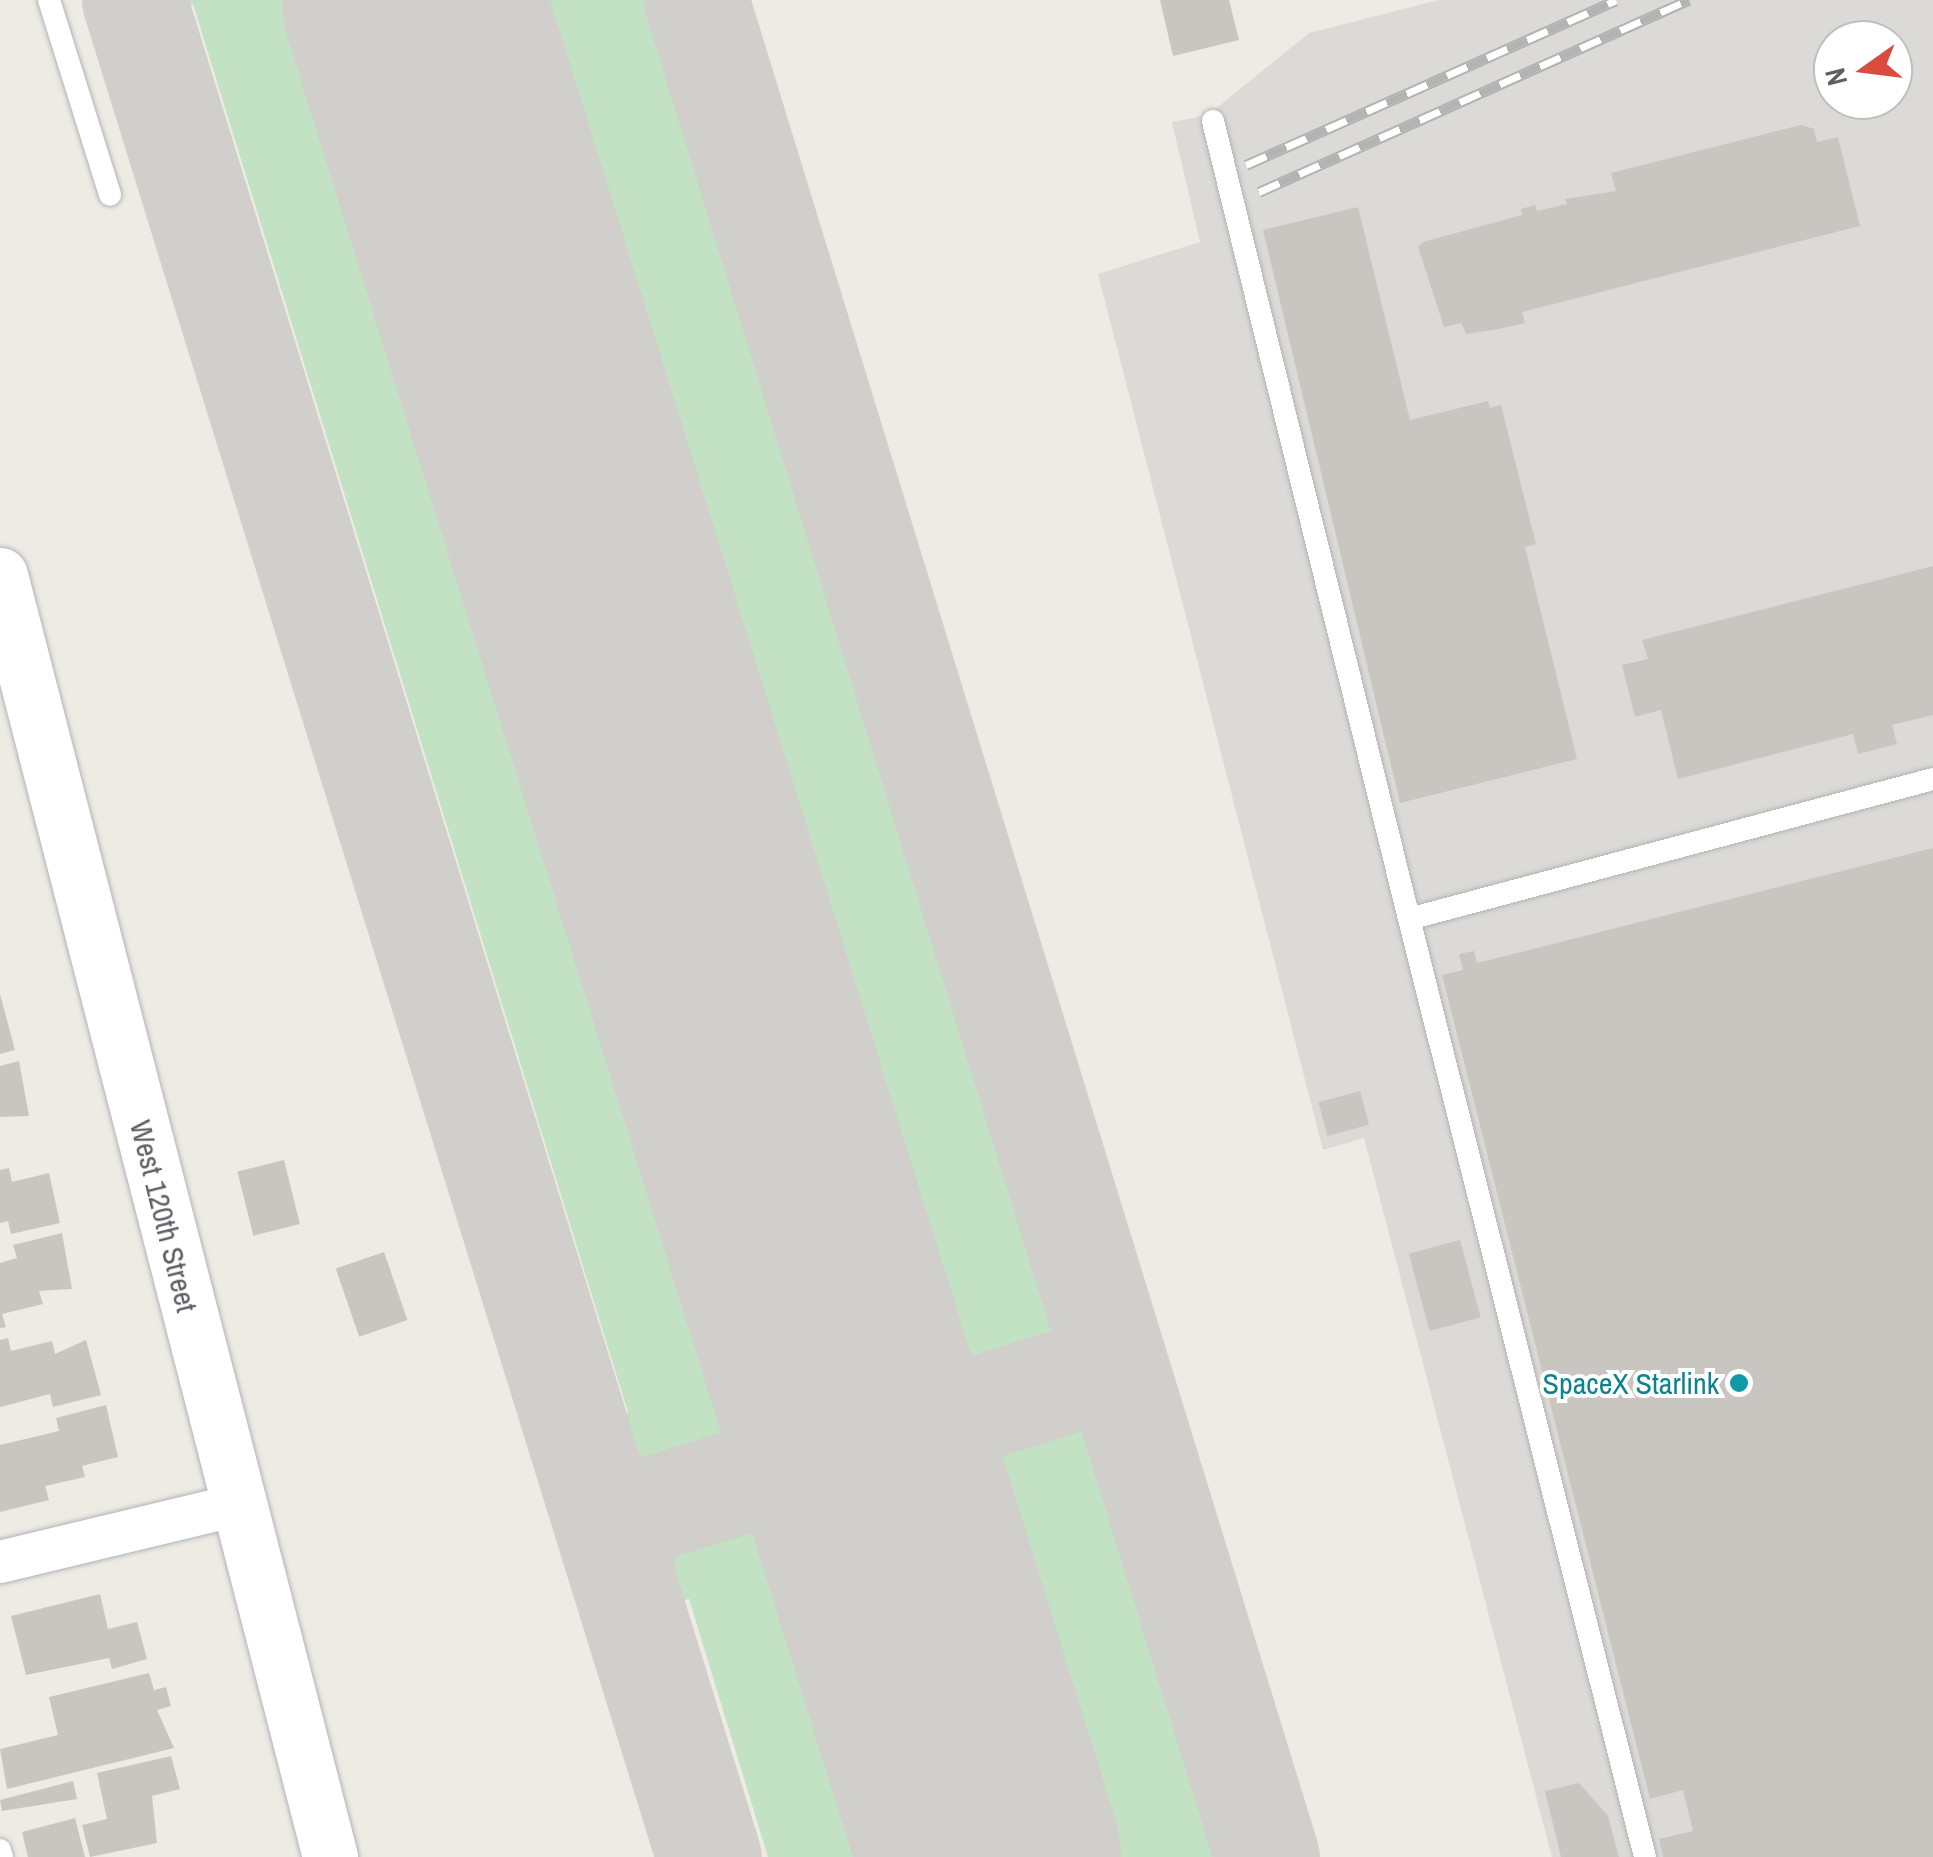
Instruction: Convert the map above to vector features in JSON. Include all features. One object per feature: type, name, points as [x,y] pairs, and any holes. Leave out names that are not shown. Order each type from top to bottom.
[{"type":"main road","name":"West 120th Street","points":[[0,575],[330,1857]]},
{"type":"street","points":[[0,1562],[238,1505]]},
{"type":"lane","points":[[49,0],[110,195]]},
{"type":"lane","points":[[1213,121],[1645,1857]]},
{"type":"lane","points":[[1409,919],[1933,779]]},
{"type":"shaded area","points":[[1439,0],[1933,0],[1933,1857],[1552,1857],[1364,1138],[1323,1150],[1098,274],[1200,242],[1172,122],[1208,115],[1309,33]]},
{"type":"green space","points":[[177,0],[301,0],[737,1408],[757,1404],[752,1431],[734,1449],[657,1464],[641,1460],[623,1436],[619,1421],[628,1412],[193,4],[179,7]]},
{"type":"green space","points":[[532,0],[657,0],[1060,1309],[1056,1338],[1042,1350],[980,1367],[959,1358],[946,1341]]},
{"type":"green space","points":[[1067,1421],[1084,1422],[1101,1436],[1231,1857],[1110,1857],[990,1467],[993,1449],[1005,1439]]},
{"type":"green space","points":[[760,1512],[780,1515],[797,1528],[801,1541],[783,1548],[878,1857],[768,1857],[689,1599],[675,1602],[671,1591],[668,1572],[681,1540]]},
{"type":"building","points":[[1160,0],[1229,0],[1239,40],[1173,56]]},
{"type":"building","points":[[1801,125],[1814,129],[1817,142],[1838,137],[1860,226],[1522,312],[1525,323],[1466,334],[1461,323],[1444,327],[1418,247],[1423,242],[1522,215],[1521,209],[1535,205],[1537,211],[1567,204],[1565,199],[1616,191],[1611,173]]},
{"type":"building","points":[[1358,207],[1410,420],[1488,401],[1490,408],[1501,405],[1536,544],[1525,547],[1577,759],[1400,803],[1263,230]]},
{"type":"building","points":[[1933,566],[1933,715],[1892,725],[1897,744],[1858,754],[1853,734],[1678,779],[1661,710],[1635,717],[1622,665],[1648,659],[1642,640]]},
{"type":"building","name":"SpaceX Starlink","points":[[1933,848],[1933,1857],[1663,1857],[1659,1839],[1693,1831],[1683,1790],[1650,1799],[1442,975],[1463,970],[1459,954],[1474,951],[1477,963]]},
{"type":"building","points":[[0,994],[15,1050],[0,1054]]},
{"type":"building","points":[[19,1061],[29,1116],[0,1117],[0,1066]]},
{"type":"building","points":[[1360,1091],[1369,1125],[1328,1136],[1318,1102]]},
{"type":"building","points":[[284,1160],[300,1224],[253,1236],[237,1172]]},
{"type":"building","points":[[9,1168],[12,1182],[49,1173],[60,1223],[11,1234],[8,1221],[0,1223],[0,1170]]},
{"type":"building","points":[[62,1233],[72,1289],[39,1291],[43,1304],[2,1314],[6,1327],[0,1328],[0,1263],[17,1258],[13,1245]]},
{"type":"building","points":[[1460,1240],[1481,1317],[1430,1331],[1409,1254]]},
{"type":"building","points":[[384,1252],[407,1320],[359,1337],[336,1269]]},
{"type":"building","points":[[8,1338],[11,1351],[52,1341],[55,1354],[86,1340],[101,1395],[53,1407],[50,1394],[0,1407],[0,1340]]},
{"type":"building","points":[[106,1405],[118,1457],[82,1466],[85,1477],[45,1486],[49,1500],[0,1512],[0,1445],[59,1431],[56,1418]]},
{"type":"building","points":[[100,1594],[108,1629],[137,1622],[147,1659],[112,1669],[109,1658],[26,1675],[11,1616]]},
{"type":"building","points":[[149,1673],[154,1690],[166,1687],[171,1706],[157,1710],[174,1748],[7,1789],[0,1749],[58,1735],[49,1697]]},
{"type":"building","points":[[171,1756],[180,1789],[152,1796],[157,1843],[90,1857],[82,1825],[107,1819],[97,1773]]},
{"type":"building","points":[[73,1781],[77,1799],[2,1811],[0,1800]]},
{"type":"building","points":[[1579,1783],[1608,1816],[1619,1857],[1561,1857],[1545,1791]]},
{"type":"building","points":[[75,1818],[85,1857],[28,1857],[22,1832]]},
{"type":"taxiway","points":[[134,0],[709,1857]]},
{"type":"taxiway","points":[[696,0],[1267,1857]]},
{"type":"taxiway","points":[[753,1478],[783,1468],[821,1440],[832,1409],[827,1333]]},
{"type":"taxiway","points":[[621,1572],[622,1538],[633,1518],[646,1510],[1079,1377],[1096,1364],[1106,1334]]},
{"type":"taxiway","points":[[892,1543],[888,1510],[897,1471],[921,1433],[943,1419]]},
{"type":"runway","points":[[413,0],[990,1857]]},
{"type":"railway","points":[[1246,165],[1616,0]]},
{"type":"railway","points":[[1259,192],[1689,0]]},
{"type":"place","name":"SpaceX Starlink","points":[[1739,1383]]}]
